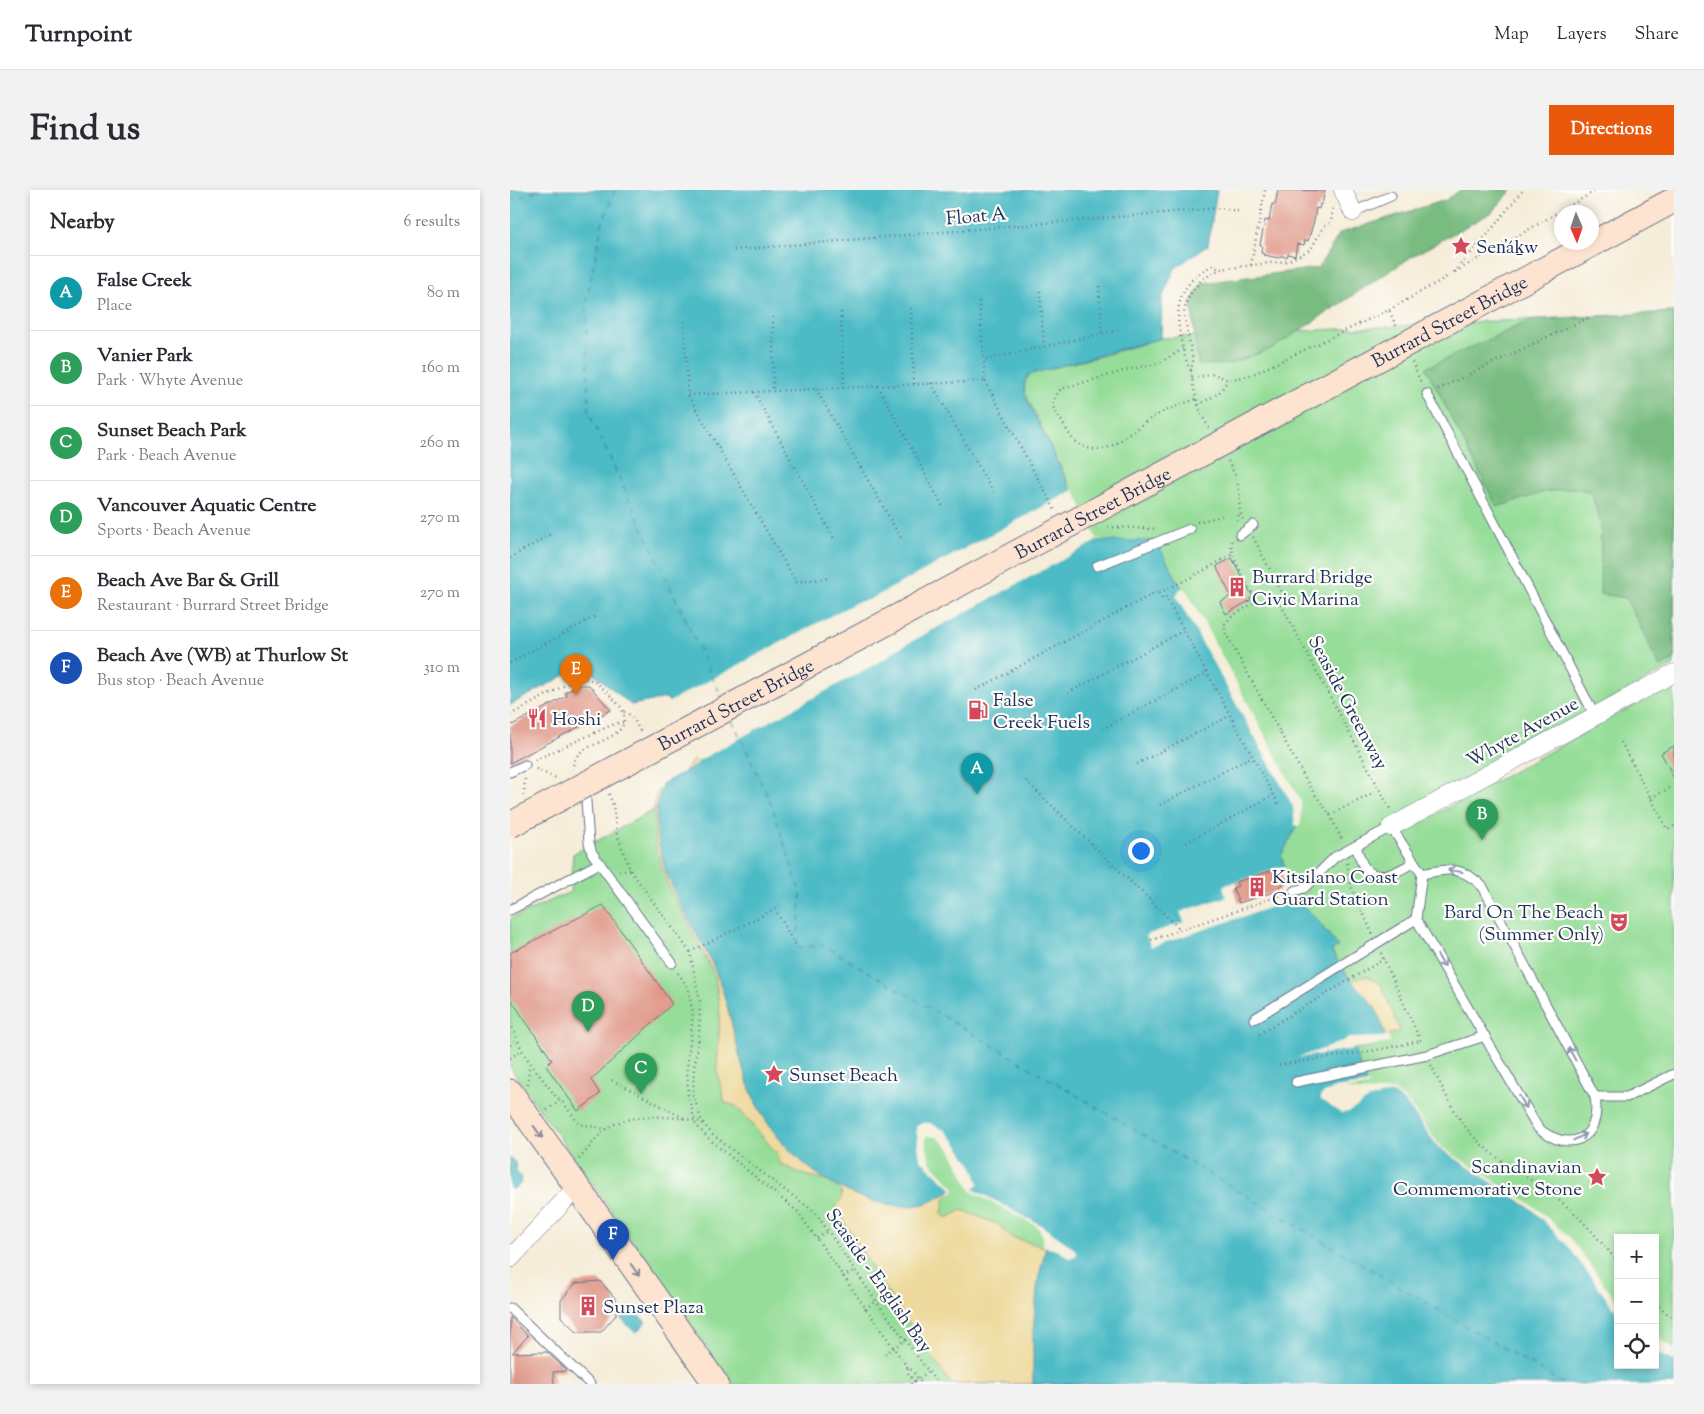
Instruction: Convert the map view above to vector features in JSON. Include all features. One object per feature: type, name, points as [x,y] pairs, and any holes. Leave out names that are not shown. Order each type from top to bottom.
[{"type":"main road","name":"Burrard Street Bridge","points":[[510,825],[1674,200]]},
{"type":"main road","points":[[519,1088],[576,1188],[716,1384]]},
{"type":"street","points":[[1343,190],[1353,212]]},
{"type":"street","name":"Whyte Avenue","points":[[1394,825],[1674,673]]},
{"type":"street","points":[[510,1259],[576,1188]]},
{"type":"lane","points":[[1353,212],[1391,196]]},
{"type":"lane","points":[[1427,394],[1595,716]]},
{"type":"lane","points":[[1236,537],[1250,526]]},
{"type":"lane","points":[[1097,566],[1190,530]]},
{"type":"lane","points":[[664,745],[585,786],[589,843],[592,853],[672,963]]},
{"type":"lane","points":[[510,772],[525,765]]},
{"type":"lane","points":[[1294,891],[1304,888],[1335,857],[1394,825],[1422,874],[1416,919],[1538,1128],[1547,1136],[1570,1141],[1581,1139],[1590,1131],[1595,1121],[1597,1109],[1595,1098],[1483,887],[1472,876],[1458,870],[1440,870],[1422,874]]},
{"type":"lane","points":[[1356,846],[1364,866],[1373,875],[1387,876],[1396,874],[1414,862]]},
{"type":"lane","points":[[510,910],[600,863]]},
{"type":"lane","points":[[1254,1019],[1416,919]]},
{"type":"lane","points":[[1296,1082],[1426,1055],[1484,1036]]},
{"type":"lane","points":[[1595,1098],[1627,1097],[1674,1074]]},
{"type":"lane","points":[[510,1308],[590,1384]]},
{"type":"path","points":[[1251,265],[1265,190]]},
{"type":"path","points":[[1452,274],[1487,235],[1523,190]]},
{"type":"path","points":[[1389,310],[1597,190]]},
{"type":"path","points":[[1220,269],[1216,266],[1206,268],[1190,282],[1178,303],[1177,320],[1186,364],[1191,370],[1193,361],[1184,313],[1191,292],[1201,280],[1220,269],[1287,262],[1312,249],[1323,228],[1331,222],[1333,206]]},
{"type":"path","name":"Float A","points":[[734,250],[1220,208],[1238,211]]},
{"type":"path","points":[[1099,286],[1102,333]]},
{"type":"path","points":[[1040,291],[1044,346]]},
{"type":"path","points":[[979,301],[985,381],[1059,518]]},
{"type":"path","points":[[911,308],[914,384]]},
{"type":"path","points":[[841,312],[844,388]]},
{"type":"path","points":[[772,318],[774,390]]},
{"type":"path","points":[[684,321],[688,395],[796,582],[828,578]]},
{"type":"path","points":[[984,360],[1119,330]]},
{"type":"path","points":[[1184,349],[1156,364],[1127,370],[1061,389],[1055,396],[1053,405],[1055,412],[1065,425],[1072,440],[1082,446],[1102,449],[1110,448],[1156,415],[1196,399]]},
{"type":"path","points":[[1198,405],[1219,393],[1228,380]]},
{"type":"path","points":[[688,395],[985,381]]},
{"type":"path","points":[[930,383],[993,492]]},
{"type":"path","points":[[878,386],[944,509]]},
{"type":"path","points":[[816,389],[901,538]]},
{"type":"path","points":[[754,392],[834,539]]},
{"type":"path","name":"Seaside Greenway","points":[[1239,513],[1250,526],[1281,591],[1279,601],[1394,825]]},
{"type":"path","points":[[1100,527],[1119,527]]},
{"type":"path","points":[[510,558],[551,534]]},
{"type":"path","points":[[1236,537],[1230,547],[1251,591],[1258,601],[1232,616],[1225,624],[1225,632],[1311,789],[1330,815],[1340,835],[1346,851],[1347,871],[1351,887],[1369,928]]},
{"type":"path","points":[[976,690],[1158,591],[1159,593],[1188,579],[1233,554]]},
{"type":"path","points":[[1159,593],[1162,598],[1165,596],[1280,805]]},
{"type":"path","points":[[510,663],[596,616]]},
{"type":"path","points":[[1068,693],[1183,630]]},
{"type":"path","points":[[1102,729],[1207,673]]},
{"type":"path","points":[[510,715],[578,678],[585,677],[592,680],[621,707],[624,712],[624,722],[618,733],[580,752],[575,759]]},
{"type":"path","points":[[624,712],[632,716],[644,739]]},
{"type":"path","points":[[1138,764],[1230,716]]},
{"type":"path","points":[[525,765],[614,724],[624,722]]},
{"type":"path","points":[[1621,742],[1668,829],[1674,826]]},
{"type":"path","points":[[1160,805],[1252,757]]},
{"type":"path","points":[[547,773],[560,780]]},
{"type":"path","points":[[1026,781],[1181,930]]},
{"type":"path","points":[[1651,798],[1673,786]]},
{"type":"path","points":[[523,799],[524,787]]},
{"type":"path","points":[[1330,815],[1372,793]]},
{"type":"path","points":[[1186,843],[1274,795]]},
{"type":"path","points":[[1151,940],[1294,891]]},
{"type":"path","points":[[690,952],[775,909],[797,948]]},
{"type":"path","points":[[1259,1034],[1384,959],[1420,1041],[1377,1050],[1279,1065]]},
{"type":"path","points":[[672,963],[688,988],[693,1014],[687,1069],[688,1094],[696,1125],[709,1139],[798,1212],[865,1309],[922,1384]]},
{"type":"path","points":[[510,1023],[530,1063],[579,1124],[606,1129]]},
{"type":"path","points":[[510,1034],[514,1032]]},
{"type":"path","points":[[510,1045],[518,1040]]},
{"type":"path","points":[[510,1058],[522,1050]]},
{"type":"path","points":[[519,1088],[530,1063]]},
{"type":"path","points":[[1434,1071],[1452,1105],[1474,1137],[1516,1172],[1555,1196],[1579,1218],[1614,1257]]},
{"type":"path","points":[[612,1080],[688,1120]]},
{"type":"path","points":[[547,1110],[561,1100]]},
{"type":"path","points":[[577,1161],[606,1129],[624,1121],[641,1117],[671,1117],[694,1120]]},
{"type":"path","name":"Seaside - English Bay","points":[[694,1120],[702,1122],[713,1135],[815,1212],[876,1301],[938,1384]]},
{"type":"path","points":[[817,1238],[828,1231]]},
{"type":"path","points":[[843,1277],[855,1270]]},
{"type":"path","points":[[865,1309],[876,1301]]},
{"type":"path","points":[[1659,1306],[1674,1319]]},
{"type":"path","points":[[885,1354],[906,1339]]},
{"type":"path","points":[[908,1368],[908,1373],[915,1383]]},
{"type":"path","points":[[911,1384],[928,1372]]},
{"type":"green space","points":[[1460,190],[1512,190],[1492,212],[1411,257],[1273,348],[1230,364],[1198,365],[1191,301],[1202,283],[1318,268],[1340,233],[1446,200]]},
{"type":"green space","points":[[1674,312],[1674,665],[1406,810],[1418,824],[1674,683],[1674,1352],[1659,1342],[1659,1234],[1614,1234],[1614,1301],[1533,1210],[1438,1147],[1406,1103],[1393,1093],[1344,1093],[1365,995],[1351,981],[1331,950],[1337,946],[1316,919],[1296,899],[1281,856],[1096,541],[1024,391],[1026,379],[1036,372],[1105,355],[1161,338]]},
{"type":"green space","points":[[1674,312],[1674,660],[1660,667],[1626,598],[1600,594],[1601,525],[1591,492],[1575,488],[1545,492],[1497,507],[1426,368],[1529,321]]},
{"type":"green space","points":[[657,808],[658,845],[664,872],[677,901],[716,972],[727,1004],[749,1086],[765,1119],[777,1136],[806,1165],[841,1188],[878,1202],[914,1206],[932,1201],[952,1189],[928,1163],[924,1153],[922,1139],[926,1134],[933,1133],[951,1146],[972,1189],[1039,1224],[1046,1235],[1046,1247],[1038,1280],[1033,1330],[1033,1384],[733,1384],[510,1067],[510,919],[570,892],[573,854]]},
{"type":"sand","name":"Sunset Beach","points":[[696,757],[920,1159],[952,1189],[945,1198],[942,1214],[947,1218],[962,1210],[999,1225],[1011,1237],[1054,1250],[1113,1384],[951,1384],[879,1280],[836,1207],[842,1198],[841,1191],[824,1179],[804,1175],[779,1163],[779,1156],[736,1106],[725,1103],[717,1071],[720,1012],[715,976],[667,883],[656,849],[654,805],[658,790],[677,782]]},
{"type":"sand","points":[[1367,976],[1381,984],[1400,1031],[1382,1037],[1282,1025],[1355,980]]},
{"type":"water","points":[[510,190],[1217,190],[1208,245],[1175,268],[1162,298],[1161,338],[1028,375],[1024,387],[1027,400],[1096,541],[1156,541],[1299,803],[1299,822],[1281,856],[1296,898],[1338,946],[1331,951],[1351,981],[1375,1008],[1387,1043],[1354,1049],[1366,1083],[1344,1087],[1344,1093],[1393,1093],[1406,1103],[1438,1147],[1533,1210],[1568,1239],[1614,1301],[1614,1369],[1659,1369],[1659,1342],[1674,1352],[1674,1384],[1033,1384],[1033,1330],[1038,1280],[1046,1247],[1046,1235],[1039,1224],[972,1189],[951,1146],[933,1133],[924,1136],[928,1163],[952,1189],[932,1201],[916,1206],[892,1205],[871,1201],[850,1193],[812,1170],[794,1154],[765,1120],[755,1101],[744,1071],[717,975],[679,901],[668,877],[660,852],[657,804],[662,784],[699,764],[667,698],[631,705],[584,665],[510,705]]},
{"type":"water","points":[[510,1158],[515,1162],[516,1171],[521,1178],[520,1184],[510,1189]]},
{"type":"water","points":[[629,1307],[646,1322],[636,1333],[620,1318]]},
{"type":"pier","points":[[1074,490],[1097,539],[1102,538],[894,651],[888,657],[696,762],[667,703],[857,602],[869,600]]},
{"type":"pier","points":[[1185,588],[1301,802],[1301,822],[1299,827],[1295,825],[1293,806],[1176,596],[1180,589]]},
{"type":"pier","points":[[1285,866],[1296,899],[1151,947],[1146,935],[1184,922],[1180,912],[1226,897],[1223,886]]},
{"type":"pier","points":[[1388,1035],[1390,1043],[1296,1058],[1349,1038],[1382,1037]]},
{"type":"pier","points":[[1369,1083],[1367,1086],[1345,1090],[1369,1092],[1393,1090],[1407,1101],[1440,1146],[1535,1207],[1570,1238],[1614,1298],[1614,1309],[1568,1246],[1533,1210],[1438,1147],[1406,1103],[1393,1093],[1369,1099],[1349,1112],[1341,1113],[1321,1100],[1321,1095],[1334,1088]]},
{"type":"pier","points":[[924,1123],[930,1123],[944,1130],[954,1140],[973,1167],[979,1184],[973,1189],[1039,1224],[1068,1244],[1075,1250],[1077,1255],[1070,1258],[1059,1251],[1043,1246],[1043,1236],[1037,1226],[971,1191],[949,1148],[937,1137],[927,1136],[925,1139],[930,1162],[955,1188],[947,1196],[952,1189],[920,1159],[916,1127]]},
{"type":"pier","points":[[1659,1340],[1674,1349],[1674,1361],[1659,1353]]},
{"type":"building","points":[[1278,190],[1325,191],[1322,204],[1320,204],[1319,209],[1316,208],[1308,241],[1305,240],[1304,245],[1297,244],[1295,256],[1288,254],[1287,257],[1280,256],[1279,258],[1261,253],[1262,245],[1260,245],[1265,220],[1269,221],[1272,204],[1275,205]]},
{"type":"building","name":"Burrard Bridge Civic Marina","points":[[1232,558],[1253,597],[1226,614],[1220,602],[1231,596],[1217,566]]},
{"type":"building","points":[[581,685],[589,685],[611,710],[510,763],[510,726],[567,696],[565,692]]},
{"type":"building","points":[[1674,746],[1674,778],[1661,753]]},
{"type":"building","name":"Kitsilano Coast Guard Station","points":[[1273,870],[1275,874],[1281,872],[1285,884],[1279,886],[1280,890],[1239,903],[1233,888],[1238,886],[1236,882]]},
{"type":"building","points":[[603,905],[672,1004],[591,1080],[600,1094],[578,1111],[546,1066],[552,1060],[510,998],[510,953]]},
{"type":"building","name":"Sunset Plaza","points":[[600,1281],[615,1298],[616,1315],[601,1332],[577,1332],[561,1317],[561,1300],[576,1283]]},
{"type":"building","points":[[510,1317],[528,1336],[512,1353],[547,1352],[567,1371],[553,1372],[554,1384],[510,1384]]},
{"type":"ferry route","points":[[510,200],[541,190]]},
{"type":"ferry route","points":[[615,190],[602,224],[586,303],[589,413],[722,698]]},
{"type":"ferry route","points":[[732,720],[771,803],[801,895],[797,948],[823,945],[1564,1384]]},
{"type":"place","name":"Sen̓áḵw","points":[[1461,246]]},
{"type":"place","name":"Burrard Bridge Civic Marina","points":[[1237,587]]},
{"type":"place","name":"Beach Ave Bar & Grill","points":[[576,695]]},
{"type":"place","name":"False Creek Fuels","points":[[978,710]]},
{"type":"place","name":"Hoshi","points":[[537,718]]},
{"type":"place","name":"False Creek","points":[[977,794]]},
{"type":"place","name":"Vanier Park","points":[[1482,840]]},
{"type":"place","name":"Kitsilano Coast Guard Station","points":[[1257,887]]},
{"type":"place","name":"Bard On The Beach (Summer Only)","points":[[1619,922]]},
{"type":"place","name":"Vancouver Aquatic Centre","points":[[588,1032]]},
{"type":"place","name":"Sunset Beach","points":[[774,1074]]},
{"type":"place","name":"Sunset Beach Park","points":[[641,1094]]},
{"type":"place","name":"Scandinavian Commemorative Stone","points":[[1597,1177]]},
{"type":"place","name":"Beach Ave (WB) at Thurlow St","points":[[613,1260]]},
{"type":"place","name":"Sunset Plaza","points":[[588,1306]]}]
